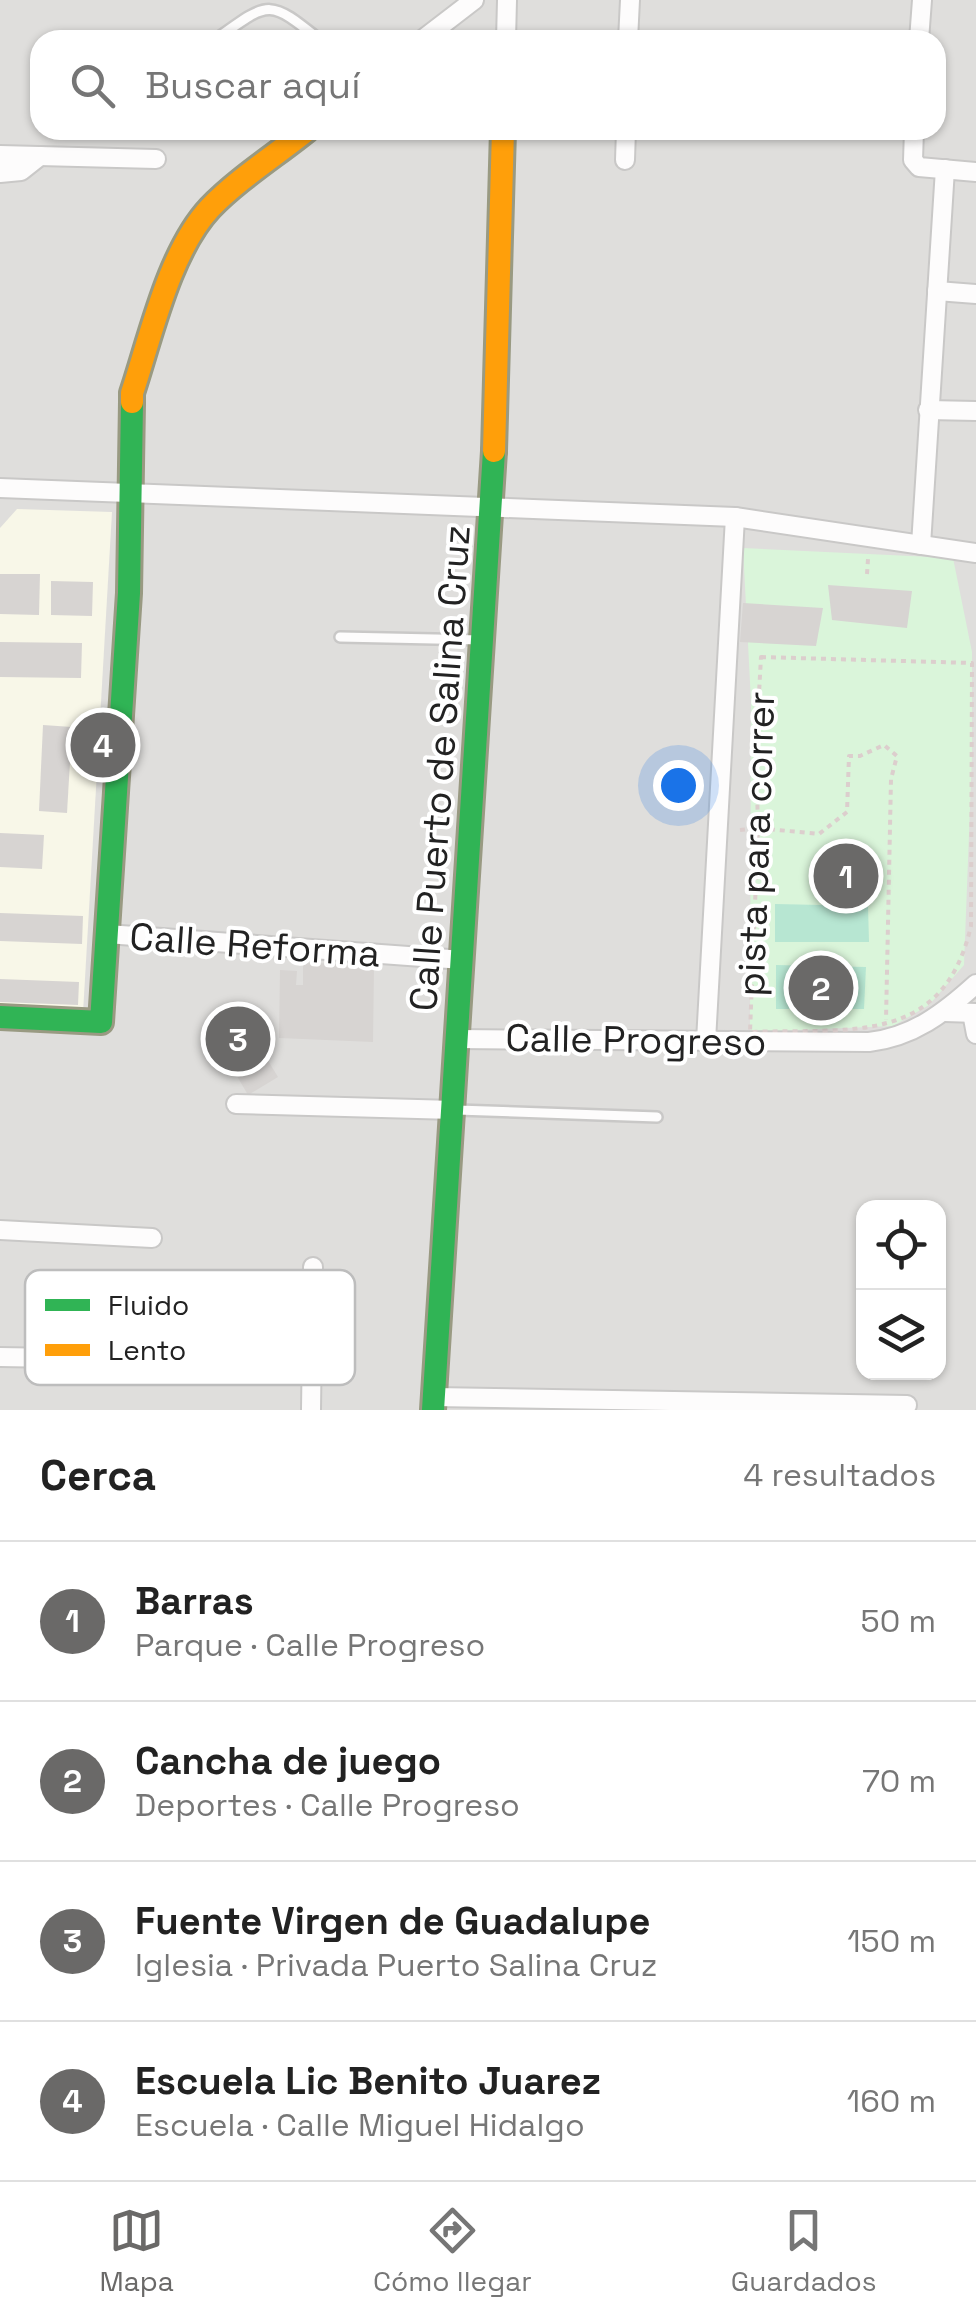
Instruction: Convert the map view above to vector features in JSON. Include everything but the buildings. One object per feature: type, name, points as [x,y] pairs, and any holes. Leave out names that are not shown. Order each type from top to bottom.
[{"type":"street","points":[[435,30],[474,0]]},
{"type":"street","points":[[506,30],[507,0]]},
{"type":"street","points":[[628,30],[630,0]]},
{"type":"street","points":[[920,30],[922,0]]},
{"type":"street","points":[[0,1016],[101,1022],[129,593],[132,393],[182,249],[211,208],[295,140]]},
{"type":"street","name":"Calle Puerto de Salina Cruz","points":[[434,1403],[492,507],[504,140]]},
{"type":"street","points":[[625,160],[626,140]]},
{"type":"street","points":[[914,140],[915,164],[976,172]]},
{"type":"street","points":[[0,155],[156,159]]},
{"type":"street","points":[[0,174],[20,172],[40,156]]},
{"type":"street","points":[[921,545],[946,170]]},
{"type":"street","points":[[937,292],[976,294]]},
{"type":"street","points":[[928,410],[976,411]]},
{"type":"street","points":[[0,488],[735,516],[976,553]]},
{"type":"street","points":[[706,1042],[735,516]]},
{"type":"street","name":"Calle Reforma","points":[[107,934],[463,960]]},
{"type":"street","name":"Calle Progreso","points":[[458,1039],[869,1042],[909,1032],[945,1012],[976,984]]},
{"type":"street","points":[[945,1012],[974,1013],[976,1034]]},
{"type":"street","points":[[236,1104],[454,1110]]},
{"type":"street","points":[[0,1230],[152,1238]]},
{"type":"street","points":[[0,1356],[25,1357]]},
{"type":"street","points":[[312,1385],[312,1410]]},
{"type":"street","points":[[434,1403],[907,1405]]},
{"type":"lane","points":[[226,30],[248,12],[266,5],[280,8],[308,30]]},
{"type":"lane","points":[[340,637],[484,640]]},
{"type":"lane","points":[[454,1110],[657,1117]]},
{"type":"path","name":"pista para correr","points":[[762,657],[972,664],[971,926],[964,958],[929,1005],[886,1026],[750,1032],[758,828],[756,750],[762,657]]},
{"type":"path","points":[[718,832],[758,828],[819,834],[847,812],[849,756],[860,756],[884,745],[897,756],[891,779],[886,1026],[869,1042]]},
{"type":"shaded area","points":[[0,0],[976,0],[976,1410],[0,1410]]},
{"type":"shaded area","points":[[17,509],[112,512],[83,1013],[0,1010],[0,528]]},
{"type":"green space","points":[[743,548],[953,558],[972,652],[964,965],[929,1005],[893,1026],[750,1032],[751,701]]},
{"type":"green space","points":[[775,904],[868,906],[869,942],[775,942]]},
{"type":"green space","points":[[776,965],[866,967],[864,1009],[776,1009]]},
{"type":"traffic: fast","points":[[0,1017],[101,1022],[129,593],[132,402]]},
{"type":"traffic: fast","points":[[433,1410],[494,451]]},
{"type":"traffic: slow","points":[[132,402],[163,296],[183,247],[210,208],[294,140]]},
{"type":"traffic: slow","points":[[494,451],[503,140]]},
{"type":"place","name":"Escuela Lic Benito Juarez","points":[[103,745]]},
{"type":"place","name":"Barras","points":[[846,876]]},
{"type":"place","name":"Cancha de juego","points":[[821,988]]},
{"type":"place","name":"Fuente Virgen de Guadalupe","points":[[238,1039]]}]
